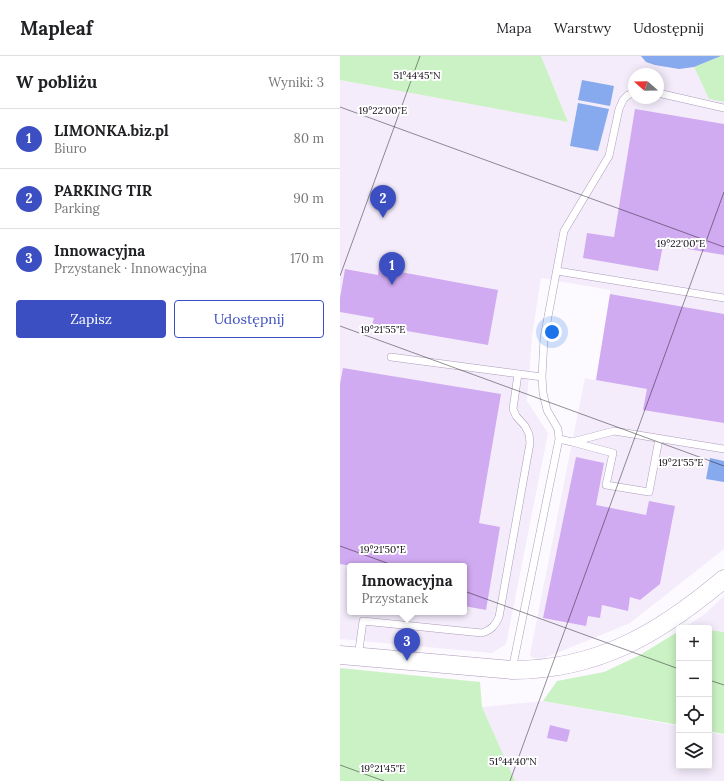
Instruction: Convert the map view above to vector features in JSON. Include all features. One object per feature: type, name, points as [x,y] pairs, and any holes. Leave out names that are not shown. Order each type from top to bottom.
[{"type":"street","points":[[340,655],[512,670],[535,670],[558,667],[589,660],[617,650],[644,637],[699,600],[724,579]]},
{"type":"lane","points":[[512,670],[559,439],[558,429],[547,410],[543,393],[542,377],[544,338],[564,231],[609,156],[619,109],[623,100],[628,94]]},
{"type":"lane","points":[[664,95],[724,108]]},
{"type":"lane","points":[[557,271],[724,298]]},
{"type":"lane","points":[[391,357],[542,377]]},
{"type":"lane","points":[[358,657],[364,621],[482,633],[490,630],[496,625],[499,617],[530,443],[529,434],[516,416],[513,408],[518,374]]},
{"type":"lane","points":[[572,442],[614,431],[724,449]]},
{"type":"lane","points":[[559,439],[613,453],[606,485],[649,492],[659,439]]},
{"type":"shaded area","points":[[541,56],[689,56],[709,99],[724,102],[724,549],[630,623],[547,657],[540,659],[531,657],[530,654],[585,378],[596,380],[610,294],[610,290],[541,278],[532,336],[527,401],[548,433],[506,644],[492,653],[340,639],[340,80],[568,122]]},
{"type":"shaded area","points":[[724,596],[724,632],[712,630],[712,625],[688,625],[706,613]]},
{"type":"shaded area","points":[[543,701],[676,725],[676,769],[712,769],[712,733],[724,735],[724,781],[515,781],[482,707]]},
{"type":"green space","points":[[340,56],[541,56],[568,122],[340,80]]},
{"type":"green space","points":[[724,56],[724,102],[709,99],[694,67]]},
{"type":"green space","points":[[712,630],[724,632],[724,734],[712,732]]},
{"type":"green space","points":[[676,633],[676,724],[543,701],[557,681],[604,672],[640,655]]},
{"type":"green space","points":[[340,668],[480,682],[482,707],[515,781],[340,781]]},
{"type":"water","points":[[641,56],[721,56],[694,67],[679,69],[646,62]]},
{"type":"water","points":[[582,80],[614,86],[610,106],[578,100]]},
{"type":"water","points":[[578,103],[609,109],[598,151],[570,146]]},
{"type":"water","points":[[710,458],[724,461],[724,482],[706,479]]},
{"type":"building","points":[[635,109],[724,124],[724,255],[663,245],[658,271],[583,258],[587,233],[614,237]]},
{"type":"building","points":[[379,268],[498,290],[488,345],[372,325],[374,318],[340,312],[340,298],[345,269],[378,275]]},
{"type":"building","points":[[610,294],[724,314],[724,423],[643,410],[647,389],[596,380]]},
{"type":"building","points":[[343,368],[501,394],[479,523],[500,527],[486,610],[467,607],[467,563],[340,564],[340,384]]},
{"type":"building","points":[[576,457],[604,463],[596,505],[646,515],[649,501],[675,506],[660,584],[640,600],[630,597],[628,611],[602,605],[600,618],[588,616],[586,626],[543,618]]},
{"type":"building","points":[[550,725],[570,730],[567,742],[547,738]]},
{"type":"place","name":"PARKING TIR","points":[[383,218]]},
{"type":"place","name":"LIMONKA.biz.pl","points":[[392,285]]},
{"type":"place","name":"Innowacyjna","points":[[407,661]]}]
